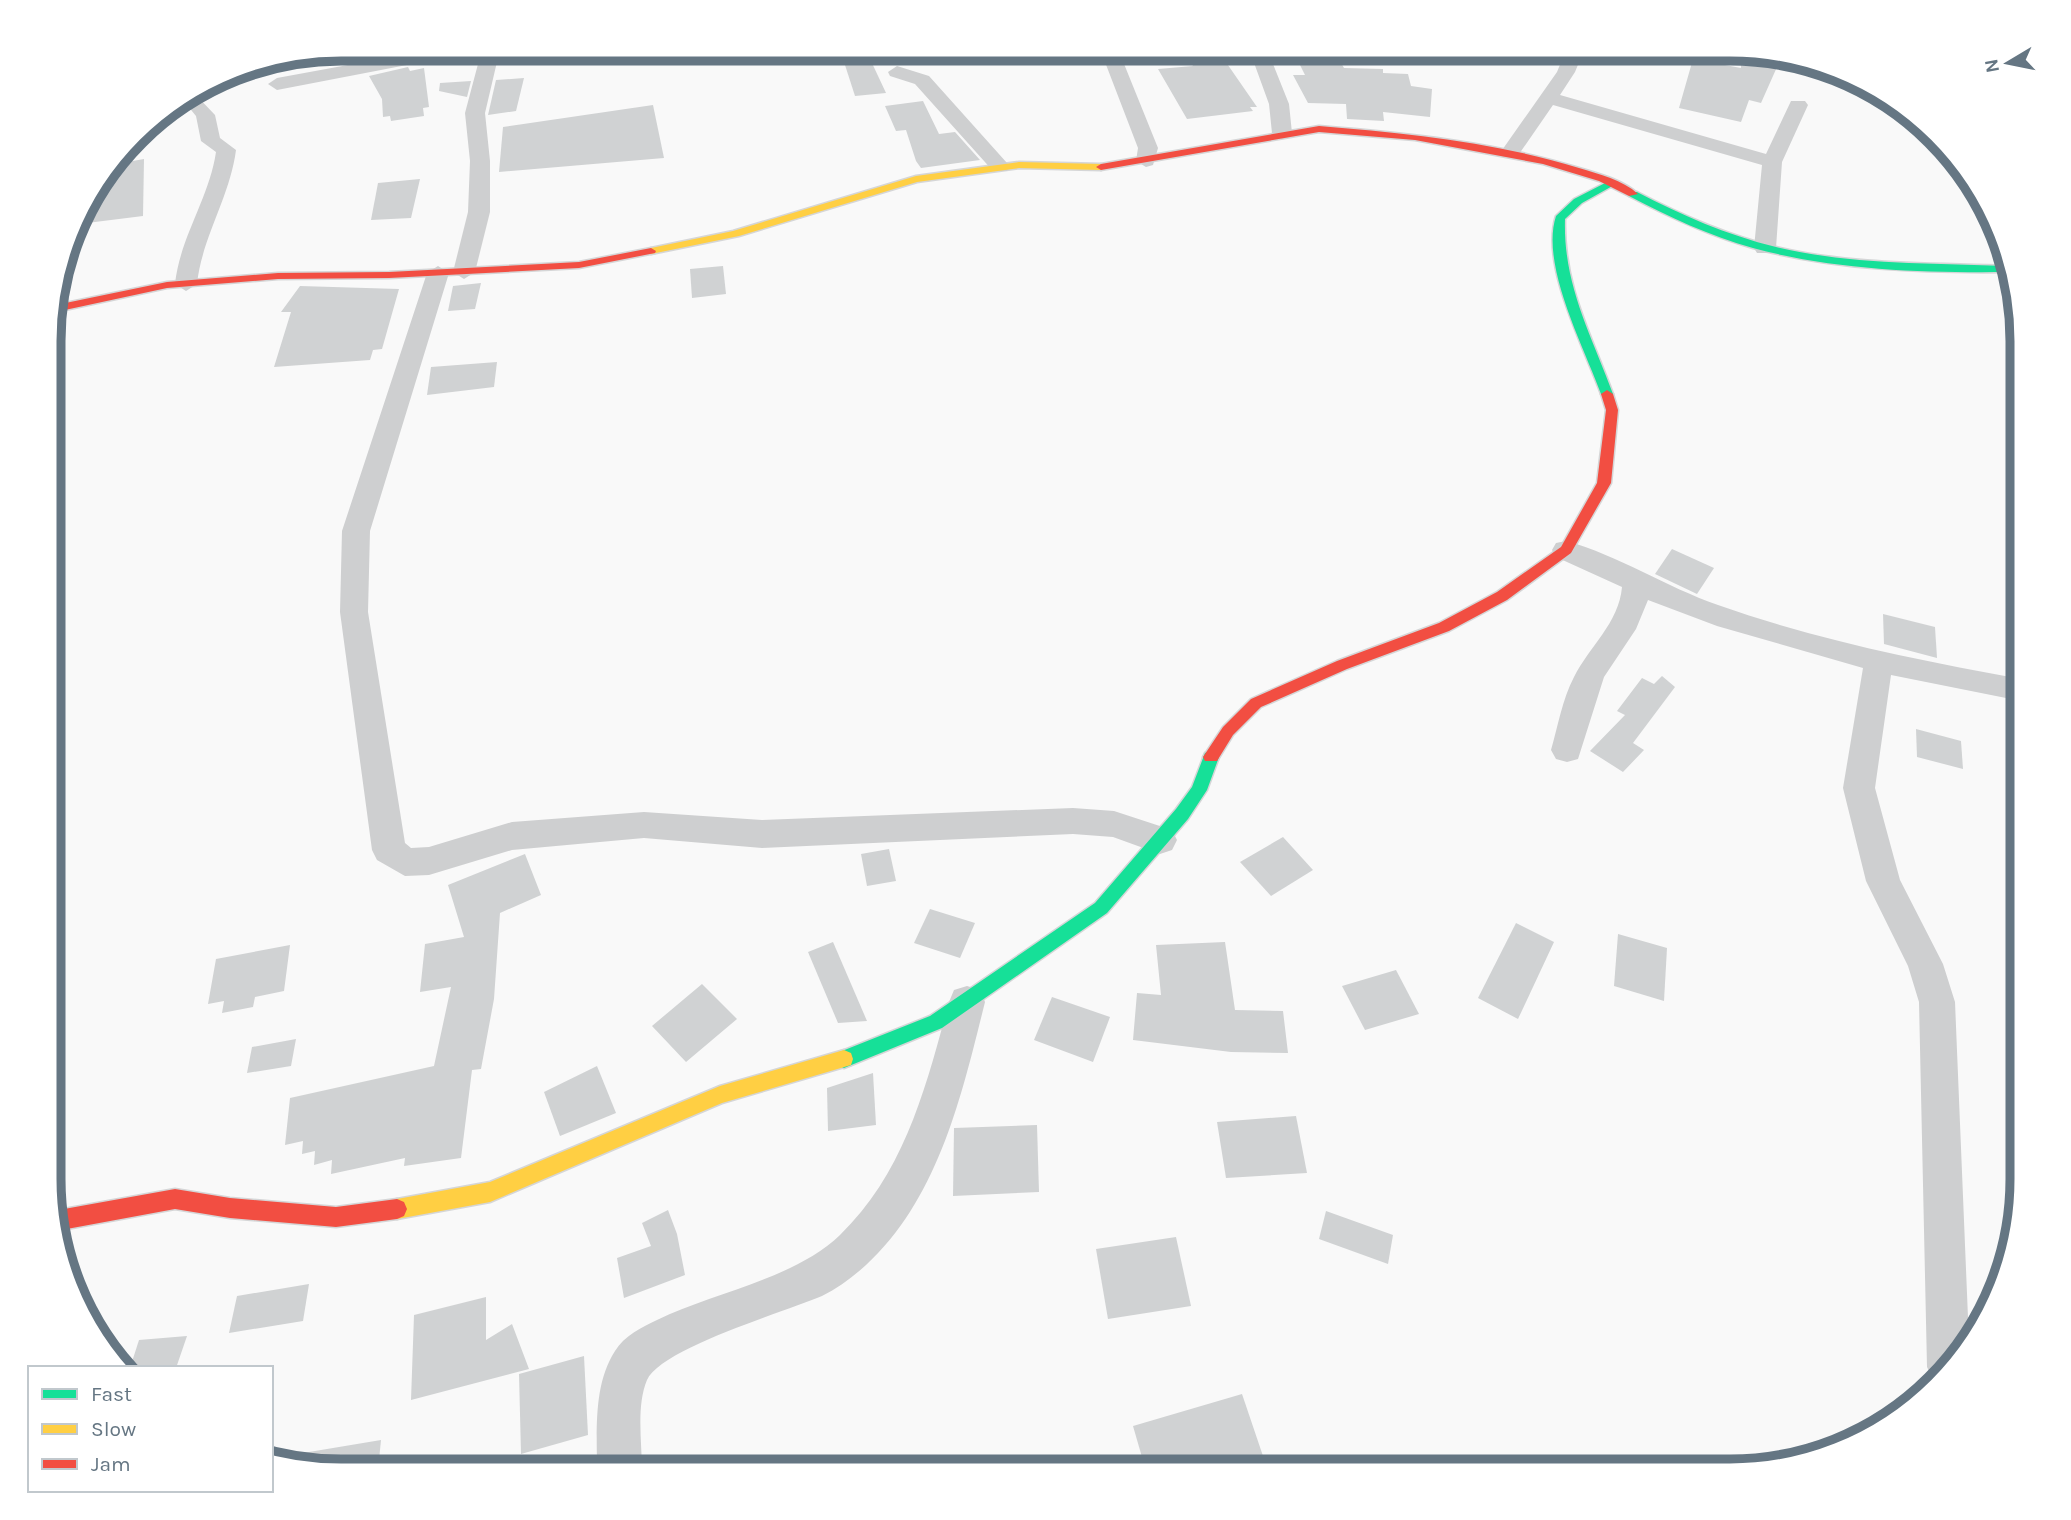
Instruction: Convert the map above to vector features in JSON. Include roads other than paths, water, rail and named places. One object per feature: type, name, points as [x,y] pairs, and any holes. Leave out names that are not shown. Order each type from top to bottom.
[{"type":"street","points":[[278,84],[400,61]]},
{"type":"street","points":[[488,61],[475,113],[480,160],[479,212],[451,272],[356,531],[354,612],[389,850],[405,862],[429,860],[512,836],[644,825],[762,835],[1073,821],[1114,824],[1160,840]]},
{"type":"street","points":[[1114,61],[1148,148],[1146,161]]},
{"type":"street","points":[[1263,61],[1279,104],[1282,133]]},
{"type":"street","points":[[1510,153],[1566,72],[1569,61]]},
{"type":"street","points":[[897,72],[922,80],[1000,167]]},
{"type":"street","points":[[1547,97],[1772,162]]},
{"type":"street","points":[[186,284],[186,268],[208,218],[212,196],[225,164],[226,150],[211,141],[205,115],[195,103]]},
{"type":"street","points":[[1765,248],[1772,162],[1798,105]]},
{"type":"street","points":[[64,308],[186,284],[278,276],[451,272],[579,265],[735,234],[916,179],[1000,167],[1099,167],[1146,161],[1282,133],[1354,130],[1510,153],[1545,161],[1611,184],[1647,202],[1765,248],[1798,255],[1875,264],[2000,269]]},
{"type":"street","points":[[64,1219],[175,1199],[230,1208],[337,1217],[419,1206],[490,1192],[720,1095],[795,1075],[882,1046],[936,1022],[967,1002],[1101,908],[1199,790],[1209,760],[1228,731],[1256,704],[1342,665],[1444,627],[1502,596],[1566,550],[1604,483],[1612,410],[1572,308],[1557,249],[1560,218],[1578,201],[1611,184]]},
{"type":"street","points":[[1566,550],[1727,619],[1879,659],[2010,688]]},
{"type":"street","points":[[1567,750],[1589,677],[1629,622],[1637,600],[1636,582]]},
{"type":"street","points":[[1879,659],[1859,788],[1883,881],[1924,964],[1937,1002],[1949,1353]]},
{"type":"street","points":[[620,1459],[620,1412],[624,1385],[632,1362],[651,1347],[734,1308],[813,1279],[853,1249],[895,1200],[920,1155],[939,1109],[967,1002]]}]
